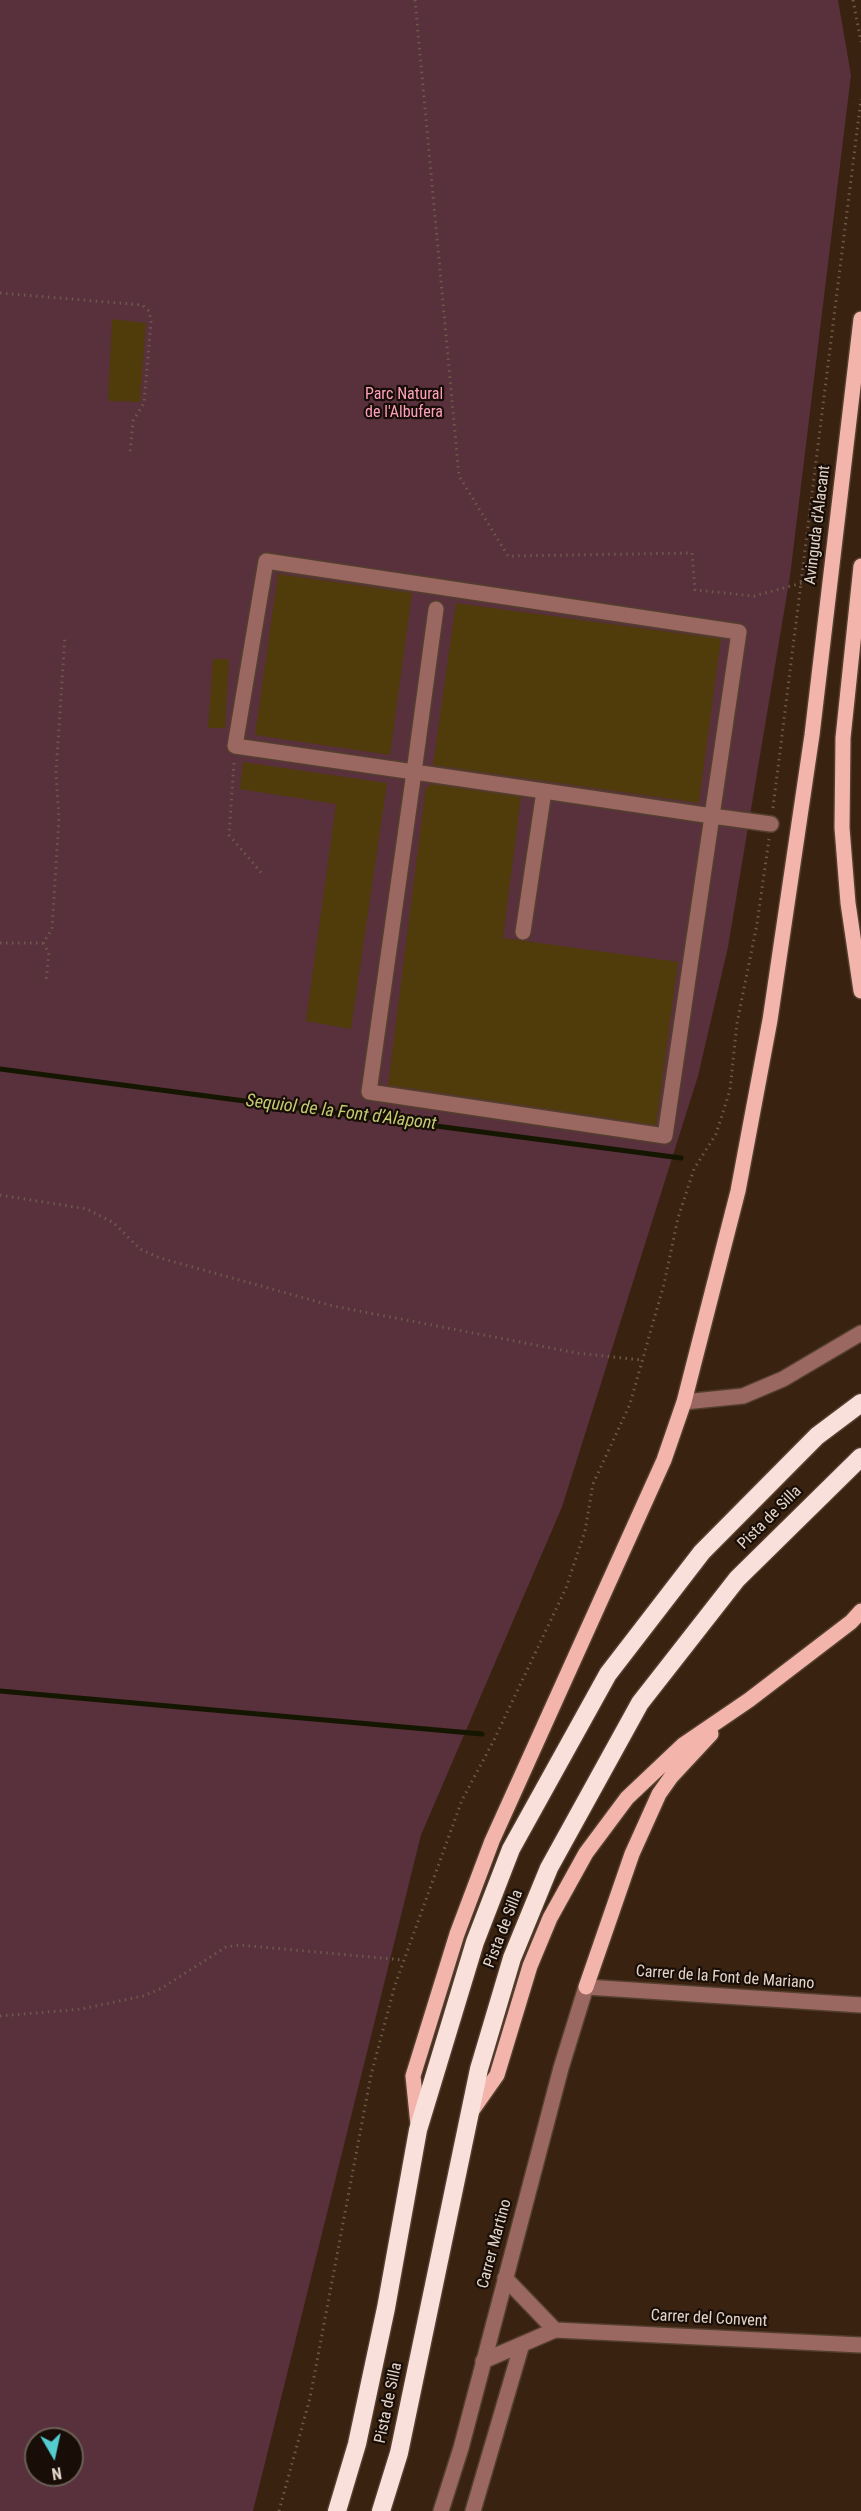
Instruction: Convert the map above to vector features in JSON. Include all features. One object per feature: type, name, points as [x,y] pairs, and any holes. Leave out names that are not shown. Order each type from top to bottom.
[{"type":"highway","name":"Pista de Silla","points":[[337,2511],[357,2444],[386,2308],[418,2130],[475,1942],[511,1850],[608,1674],[702,1552],[818,1436],[861,1402]]},
{"type":"highway","name":"Pista de Silla","points":[[381,2511],[399,2453],[479,2069],[512,1958],[549,1868],[640,1703],[737,1579],[861,1457]]},
{"type":"main road","name":"Avinguda d'Alacant","points":[[418,2130],[413,2076],[457,1934],[492,1840],[664,1460],[684,1402],[738,1191],[770,1020],[812,735],[861,319]]},
{"type":"main road","points":[[861,566],[843,738],[842,828],[848,903],[861,991]]},
{"type":"main road","points":[[468,2117],[497,2075],[530,1966],[550,1918],[586,1853],[627,1798],[682,1745],[749,1700],[851,1622],[861,1611]]},
{"type":"main road","points":[[586,1987],[632,1854],[659,1794],[696,1749],[749,1700]]},
{"type":"street","points":[[436,609],[414,772],[369,1092],[665,1136],[712,816],[739,632],[266,561],[235,746],[414,772],[544,791],[712,816],[771,824]]},
{"type":"street","points":[[523,932],[544,791]]},
{"type":"street","points":[[684,1402],[743,1396],[783,1379],[861,1333]]},
{"type":"street","name":"Carrer de la Font de Mariano","points":[[586,1987],[861,2005]]},
{"type":"street","name":"Carrer Martino","points":[[441,2511],[561,2068],[586,1987]]},
{"type":"street","points":[[505,2278],[555,2330]]},
{"type":"street","name":"Carrer del Convent","points":[[483,2361],[555,2330],[861,2344]]},
{"type":"street","points":[[472,2511],[522,2344]]},
{"type":"path","points":[[415,0],[459,476],[508,556],[692,553],[695,590],[754,596],[802,583]]},
{"type":"path","points":[[853,0],[861,42]]},
{"type":"path","points":[[279,2511],[310,2398],[371,2075],[403,1960],[462,1800],[494,1740],[566,1588],[585,1531],[593,1484],[630,1404],[664,1284],[678,1218],[694,1169],[716,1134],[730,1090],[737,1023],[756,924],[771,824],[861,99]]},
{"type":"path","points":[[0,294],[142,304],[148,311],[151,322],[144,403],[133,421],[130,453]]},
{"type":"path","points":[[43,943],[52,929],[59,818],[56,773],[65,636]]},
{"type":"path","points":[[235,746],[229,835],[264,876]]},
{"type":"path","points":[[0,943],[43,943]]},
{"type":"path","points":[[43,943],[49,953],[46,981]]},
{"type":"path","points":[[0,1195],[87,1209],[109,1219],[140,1249],[160,1258],[333,1306],[577,1353],[641,1360]]},
{"type":"path","points":[[0,2016],[82,2009],[143,1996],[162,1988],[226,1947],[240,1945],[403,1960]]},
{"type":"green space","name":"Parc Natural de l'Albufera","points":[[0,0],[838,0],[851,75],[790,576],[728,947],[698,1076],[562,1507],[421,1835],[253,2511],[0,2511]]},
{"type":"building","points":[[112,319],[146,323],[140,402],[108,401]]},
{"type":"building","points":[[278,574],[412,593],[390,755],[255,735]]},
{"type":"building","points":[[456,603],[721,639],[699,803],[433,765]]},
{"type":"building","points":[[213,659],[229,659],[225,728],[208,728]]},
{"type":"building","points":[[243,762],[387,783],[351,1029],[306,1021],[336,804],[240,789]]},
{"type":"building","points":[[430,784],[521,797],[503,938],[678,962],[656,1125],[388,1085],[426,786],[430,787]]},
{"type":"waterway","name":"Sequiol de la Font d’Alapont","points":[[0,1069],[681,1158]]},
{"type":"waterway","points":[[0,1691],[482,1734]]}]
